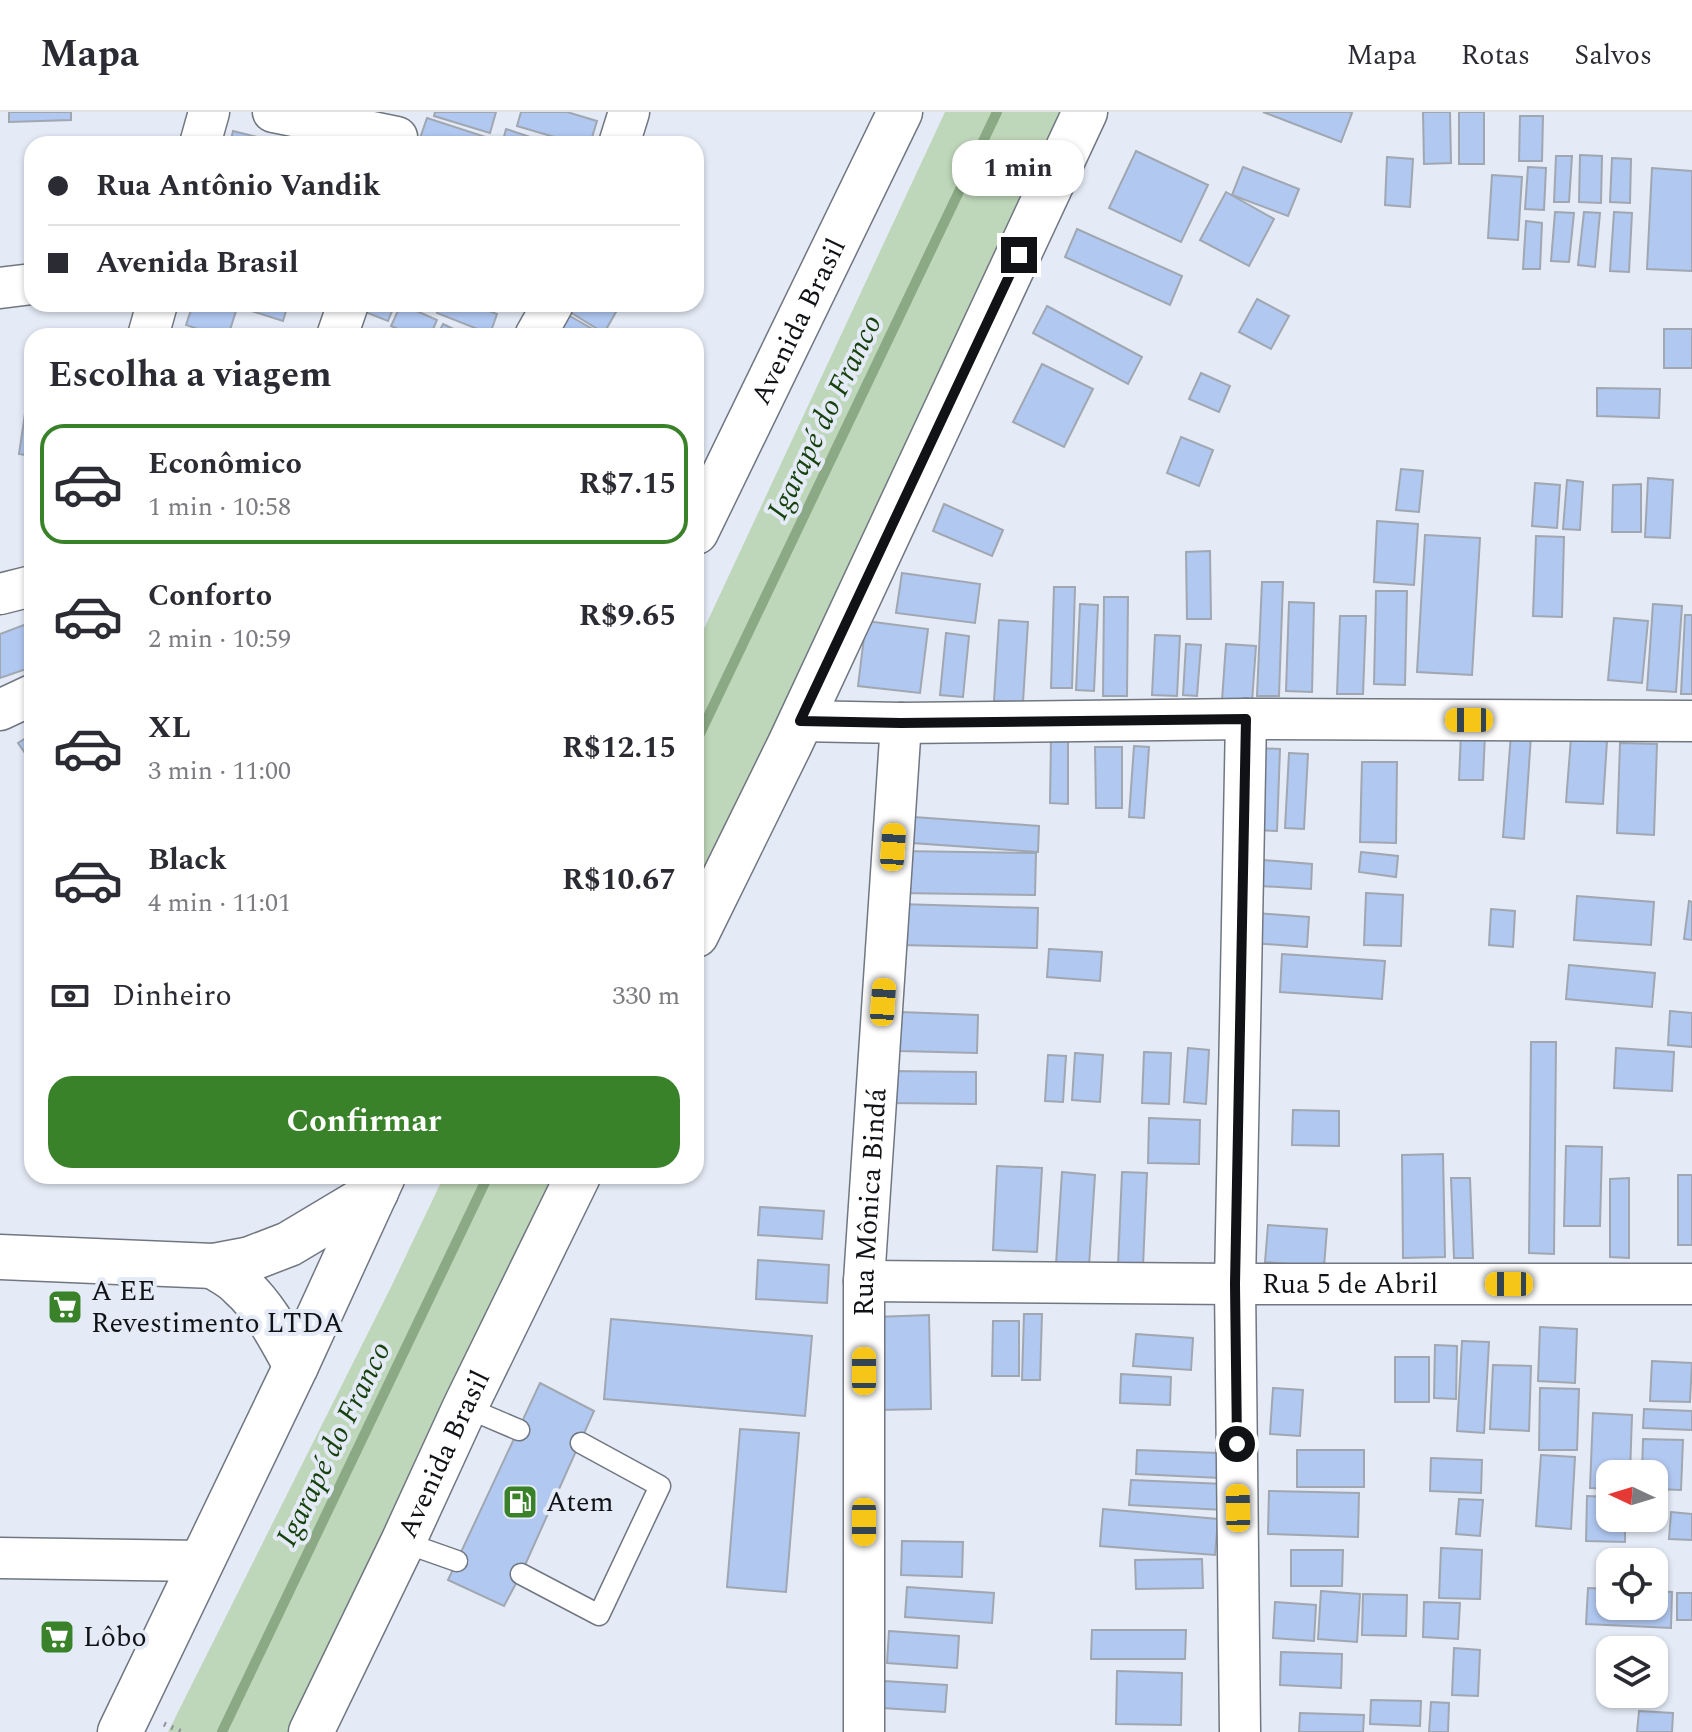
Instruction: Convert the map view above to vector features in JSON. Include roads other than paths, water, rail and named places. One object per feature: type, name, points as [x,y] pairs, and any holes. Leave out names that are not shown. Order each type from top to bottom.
[{"type":"main road","name":"Avenida Brasil","points":[[704,516],[900,112]]},
{"type":"main road","points":[[704,919],[800,721],[1085,112]]},
{"type":"main road","points":[[0,1257],[213,1266],[250,1259],[289,1244],[380,1184]]},
{"type":"main road","points":[[140,1726],[202,1561],[380,1184]]},
{"type":"main road","name":"Avenida Brasil","points":[[311,1732],[574,1184]]},
{"type":"main road","points":[[213,1266],[239,1283],[259,1305],[296,1366]]},
{"type":"street","points":[[202,136],[209,112]]},
{"type":"street","points":[[273,112],[398,131]]},
{"type":"street","points":[[622,136],[629,112]]},
{"type":"street","points":[[0,288],[24,285]]},
{"type":"street","points":[[0,594],[24,588]]},
{"type":"street","points":[[0,710],[24,699]]},
{"type":"street","points":[[1240,1732],[1235,1284],[1246,719]]},
{"type":"street","points":[[800,721],[1692,721]]},
{"type":"street","name":"Rua Mônica Bindá","points":[[864,1732],[864,1281],[901,723]]},
{"type":"street","name":"Rua 5 de Abril","points":[[864,1281],[1692,1284]]},
{"type":"street","points":[[0,1558],[202,1561]]},
{"type":"lane","points":[[465,1407],[519,1430]]},
{"type":"lane","points":[[521,1574],[599,1615],[660,1486],[581,1443]]},
{"type":"lane","points":[[403,1542],[457,1561]]},
{"type":"waterway","name":"Igarapé do Franco","points":[[704,725],[997,112]]},
{"type":"waterway","name":"Igarapé do Franco","points":[[222,1732],[484,1184]]},
{"type":"place","name":"A EE Revestimento LTDA","points":[[65,1307]]},
{"type":"place","name":"Atem","points":[[520,1502]]},
{"type":"place","name":"Lôbo","points":[[57,1637]]}]
